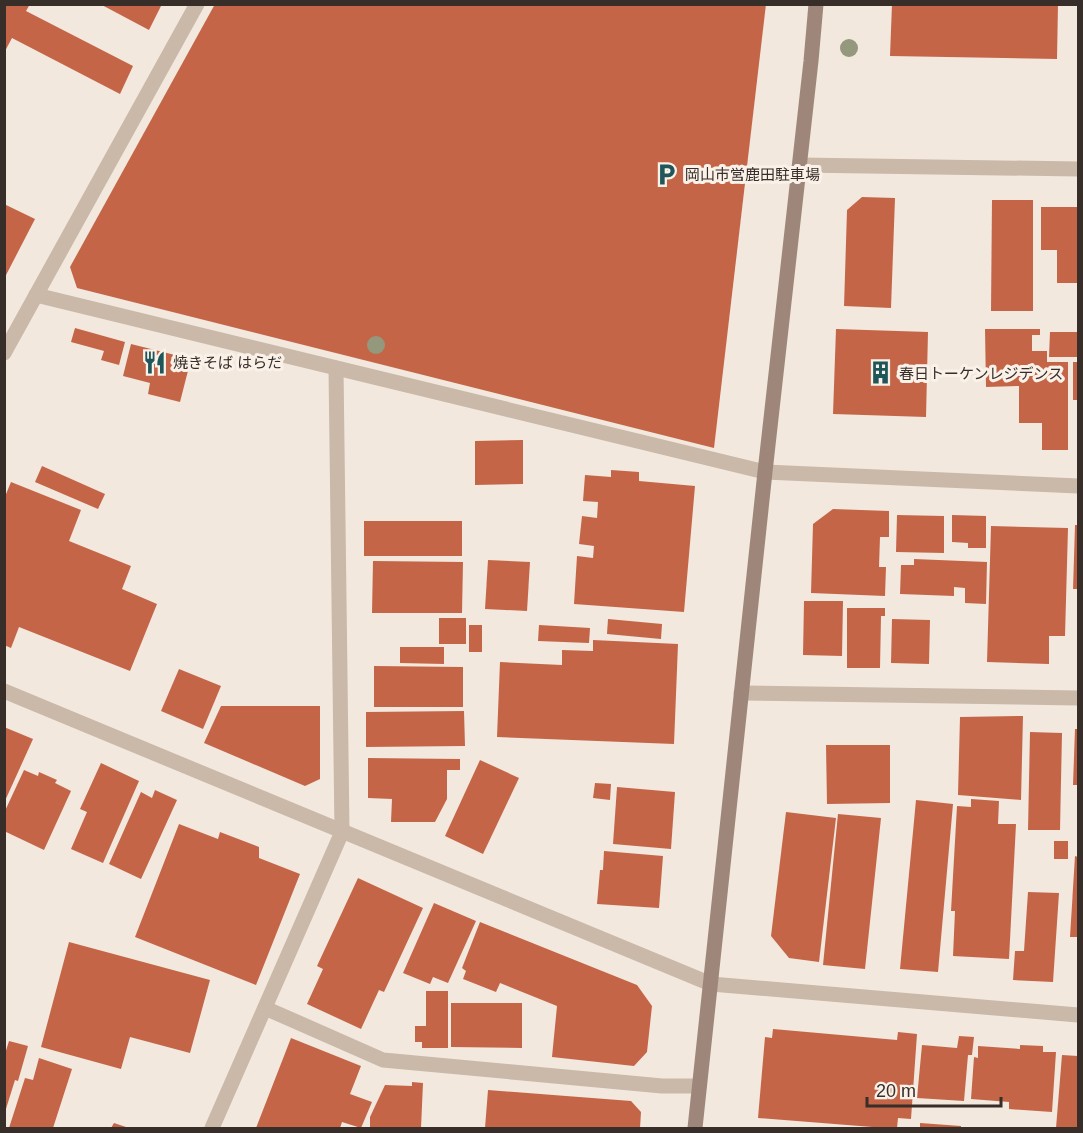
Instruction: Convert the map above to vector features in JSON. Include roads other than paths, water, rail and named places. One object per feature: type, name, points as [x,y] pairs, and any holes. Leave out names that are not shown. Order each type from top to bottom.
[{"type":"street","points":[[4,353],[196,4]]},
{"type":"street","points":[[694,1128],[816,4]]},
{"type":"street","points":[[800,165],[1078,169]]},
{"type":"street","points":[[36,295],[765,472],[1078,486]]},
{"type":"street","points":[[212,1128],[342,832],[336,368]]},
{"type":"street","points":[[4,691],[711,984],[1078,1015]]},
{"type":"street","points":[[741,693],[1078,698]]},
{"type":"street","points":[[265,1008],[383,1060],[662,1086],[699,1086]]},
{"type":"place","name":"岡山市営鹿田駐車場","points":[[667,174]]},
{"type":"place","name":"焼きそば はらだ","points":[[155,362]]},
{"type":"place","name":"春日トーケンレジデンス","points":[[881,373]]}]
